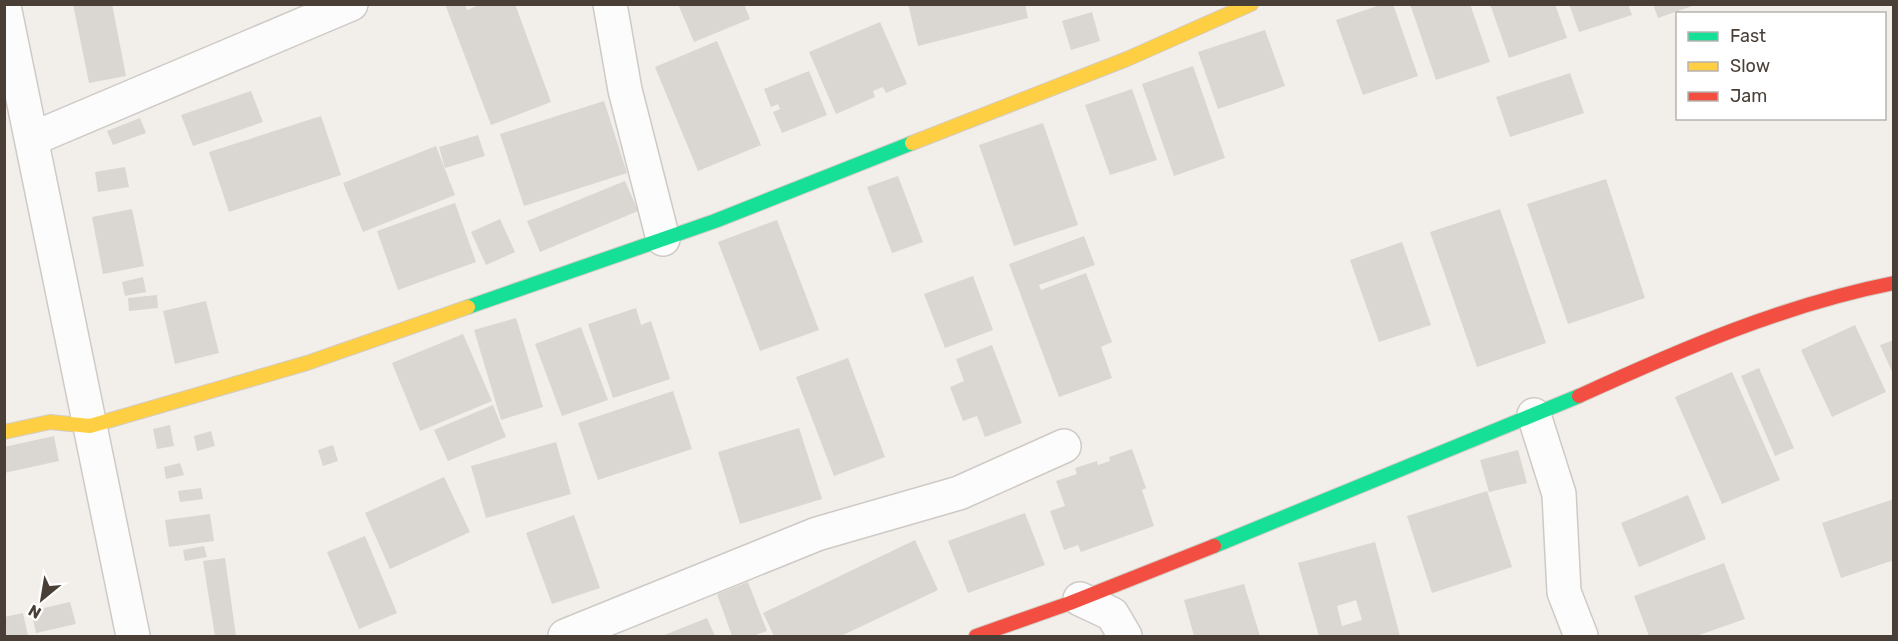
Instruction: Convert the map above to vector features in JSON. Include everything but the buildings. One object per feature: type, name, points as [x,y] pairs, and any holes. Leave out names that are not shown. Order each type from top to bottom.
[{"type":"street","points":[[32,139],[351,4]]},
{"type":"street","points":[[610,4],[625,90],[663,239]]},
{"type":"street","points":[[4,432],[50,422],[90,426],[307,363],[663,239],[1127,59],[1251,4]]},
{"type":"street","points":[[4,6],[132,636]]},
{"type":"street","points":[[976,636],[1080,599],[1534,415],[1698,341],[1778,311],[1859,288],[1893,283]]},
{"type":"street","points":[[1534,415],[1559,494],[1564,592],[1581,636]]},
{"type":"street","points":[[565,636],[817,534],[959,493],[1064,446]]},
{"type":"street","points":[[1080,599],[1112,614],[1125,636]]},
{"type":"traffic: fast","points":[[468,307],[715,221],[912,143]]},
{"type":"traffic: fast","points":[[1214,546],[1579,396]]},
{"type":"traffic: slow","points":[[912,143],[1127,59],[1251,4]]},
{"type":"traffic: slow","points":[[4,432],[50,422],[90,426],[307,363],[468,307]]},
{"type":"traffic: jam","points":[[1579,396],[1695,345],[1773,316],[1812,303],[1894,283]]},
{"type":"traffic: jam","points":[[976,636],[1070,603],[1214,546]]}]
